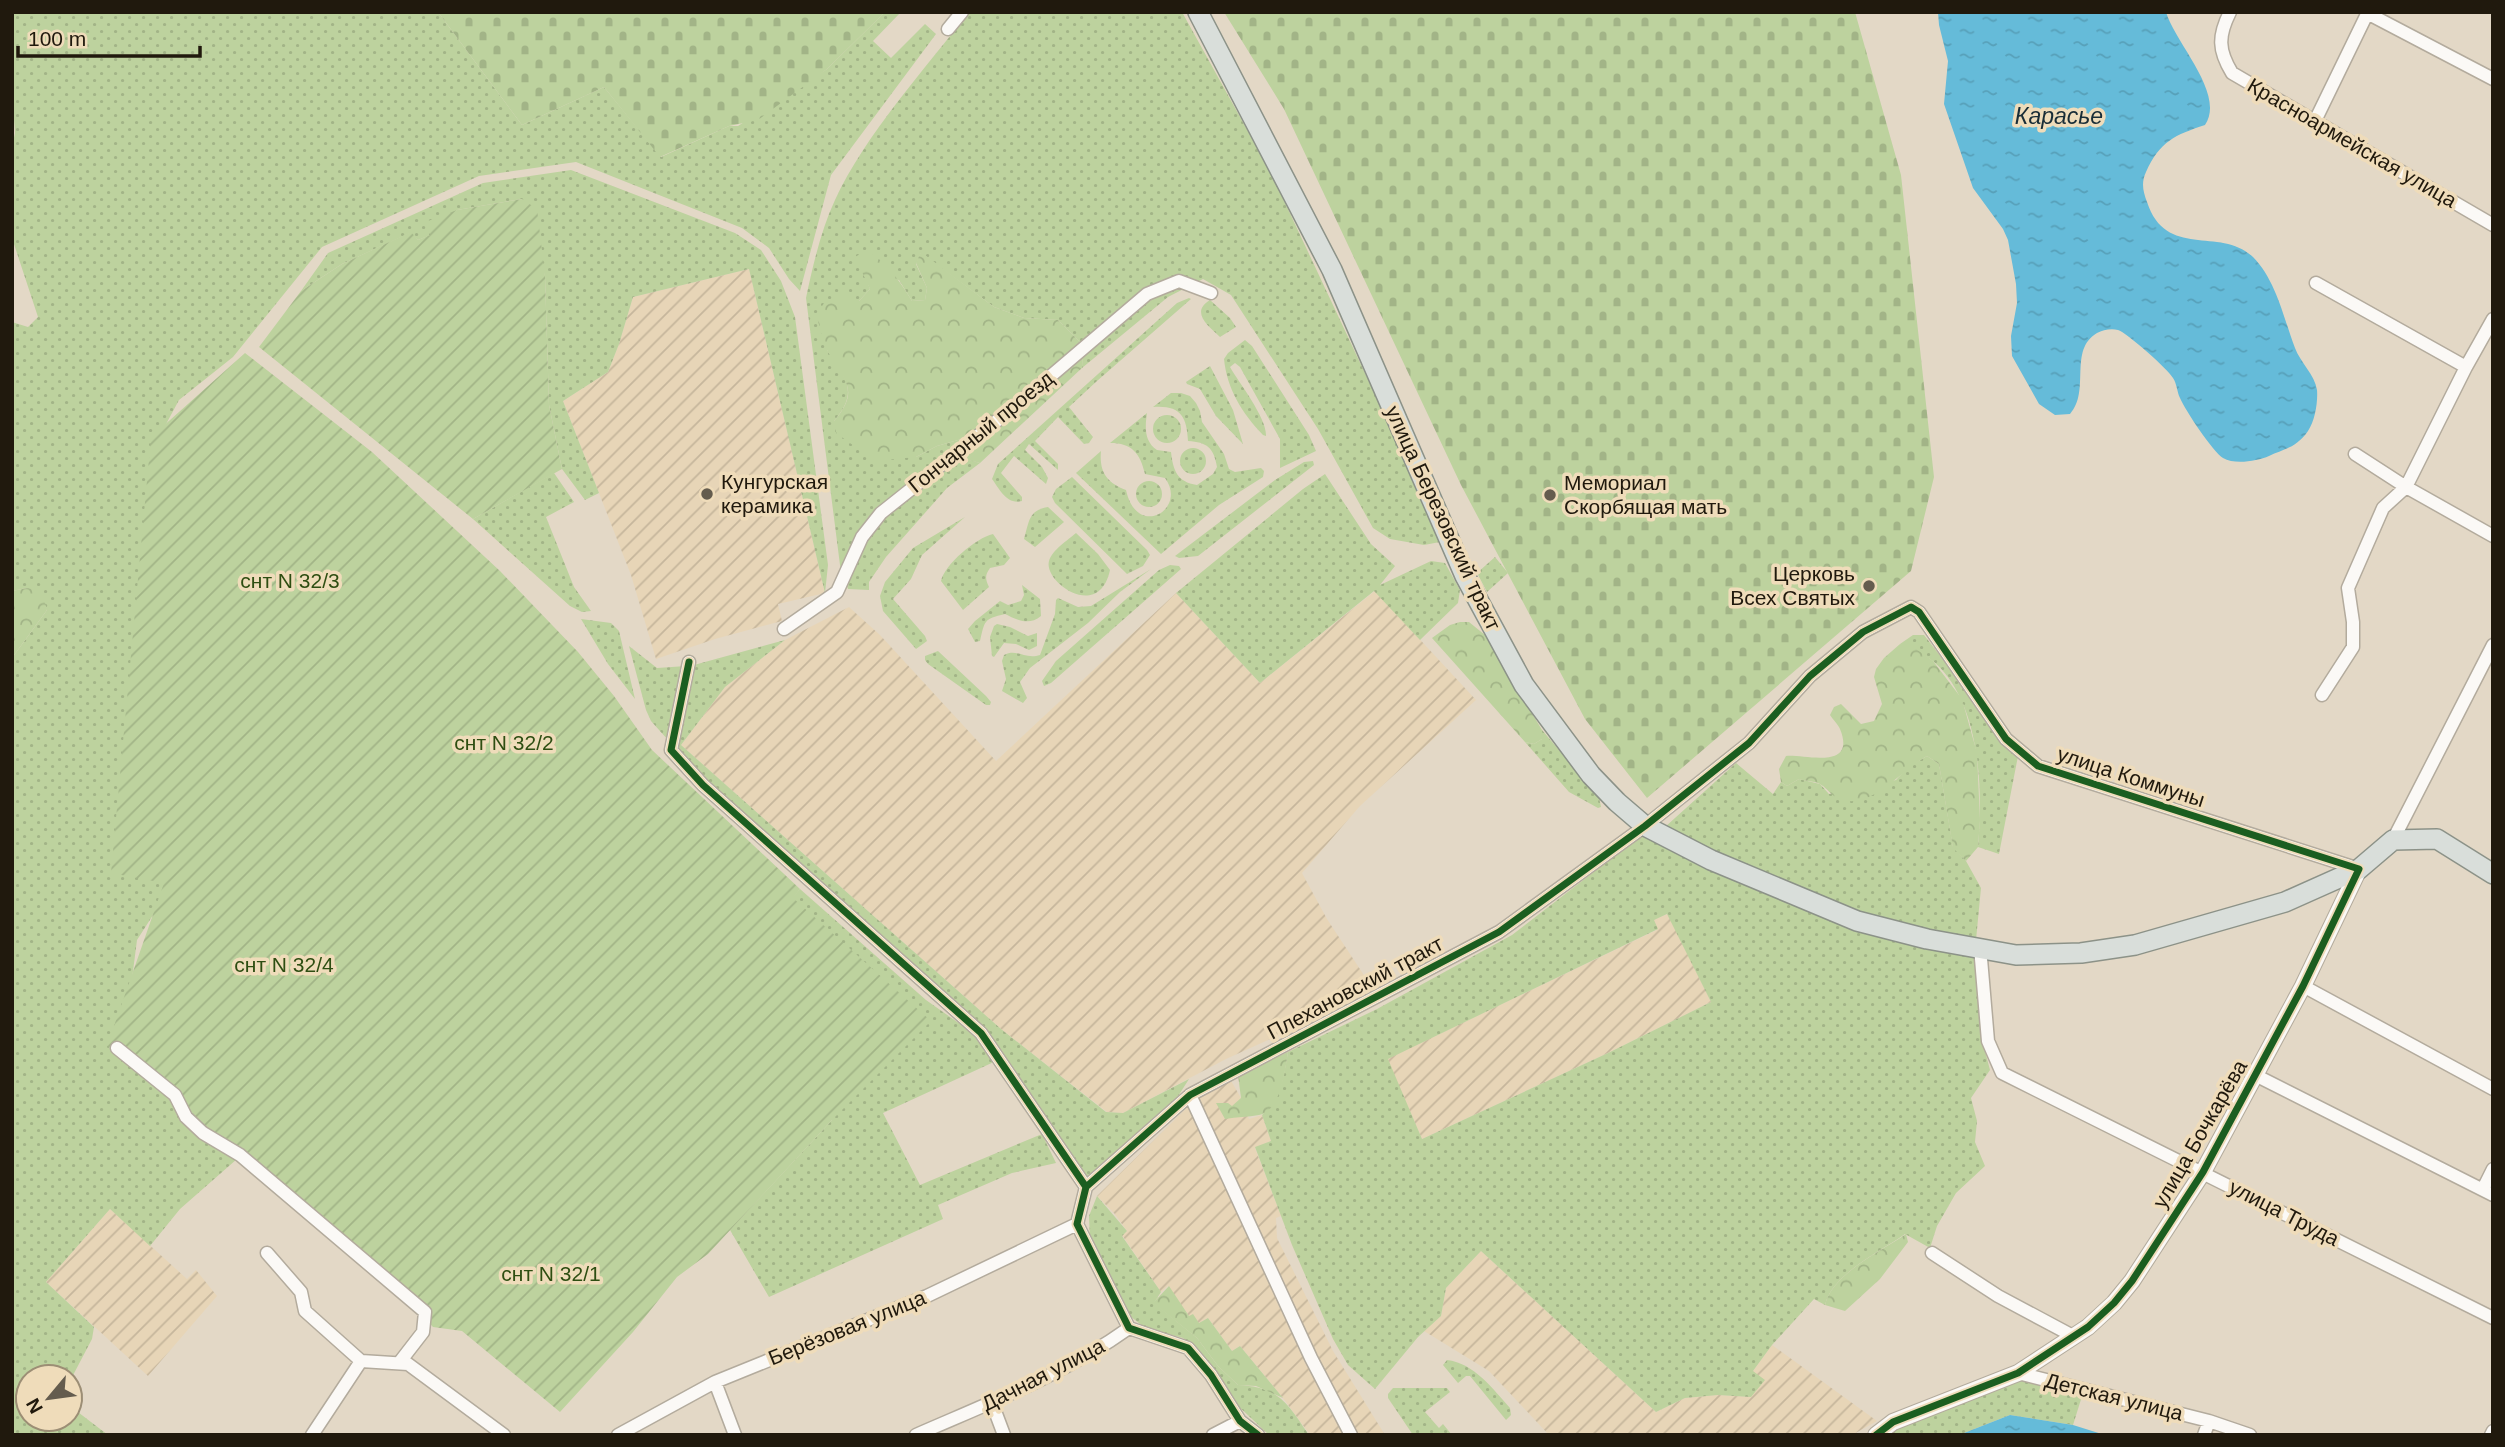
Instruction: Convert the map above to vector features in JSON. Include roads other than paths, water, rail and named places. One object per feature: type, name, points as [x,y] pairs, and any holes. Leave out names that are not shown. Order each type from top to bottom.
[{"type":"main road","name":"улица Березовский тракт","points":[[1198,12],[1332,270],[1465,576],[1524,685],[1591,775],[1645,826],[1711,860],[1857,921],[1927,939],[1980,947]]},
{"type":"main road","points":[[2393,840],[2437,839],[2493,874]]},
{"type":"main road","name":"улица Бочкарёва","points":[[2359,869],[2393,840]]},
{"type":"main road","points":[[1980,947],[2016,955],[2081,953],[2135,945],[2285,902],[2359,869]]},
{"type":"street","points":[[948,29],[962,12]]},
{"type":"street","name":"Красноармейская улица","points":[[2230,12],[2221,29],[2221,56],[2232,73],[2493,225]]},
{"type":"street","points":[[2315,121],[2368,13],[2493,79]]},
{"type":"street","name":"Гончарный проезд","points":[[784,629],[837,592],[862,537],[881,513],[1018,404],[1147,294],[1179,281],[1211,293]]},
{"type":"street","points":[[2316,283],[2466,367]]},
{"type":"street","points":[[2322,695],[2353,647],[2353,622],[2348,588],[2383,508],[2406,487],[2493,319]]},
{"type":"street","points":[[2355,454],[2406,487],[2493,536]]},
{"type":"street","name":"Плехановский тракт","points":[[1086,1187],[1190,1095],[1499,932],[1645,826],[1749,743],[1810,676],[1863,632],[1911,607],[1919,612]]},
{"type":"street","name":"улица Коммуны","points":[[1919,612],[2006,738],[2038,766],[2359,869]]},
{"type":"street","name":"улица Бочкарёва","points":[[2393,840],[2493,645]]},
{"type":"street","points":[[689,662],[671,750],[703,785],[981,1033],[1086,1187],[1077,1224],[1129,1328],[1188,1348],[1211,1376],[1240,1421],[1258,1435]]},
{"type":"street","name":"улица Бочкарёва","points":[[2018,1373],[2088,1327],[2126,1288],[2203,1172],[2303,986],[2359,869]]},
{"type":"street","name":"улица Труда","points":[[1980,947],[1988,1041],[2002,1073],[2493,1318]]},
{"type":"street","points":[[2303,986],[2493,1089]]},
{"type":"street","points":[[117,1048],[175,1095],[186,1117],[203,1133],[240,1155],[425,1312],[423,1332],[398,1363]]},
{"type":"street","name":"улица Бочкарёва","points":[[2255,1076],[2488,1192],[2493,1169]]},
{"type":"street","points":[[1190,1095],[1311,1358],[1350,1435]]},
{"type":"street","name":"Берёзовая улица","points":[[618,1435],[715,1382],[927,1296],[1077,1224]]},
{"type":"street","points":[[267,1253],[301,1292],[305,1311],[361,1362],[408,1364],[504,1435]]},
{"type":"street","points":[[1932,1253],[1998,1296],[2073,1336]]},
{"type":"street","name":"Дачная улица","points":[[916,1435],[992,1403],[1096,1352],[1129,1328]]},
{"type":"street","points":[[312,1435],[361,1362]]},
{"type":"street","points":[[1876,1435],[1893,1422],[2018,1373]]},
{"type":"street","name":"Детская улица","points":[[2018,1373],[2209,1421],[2250,1435]]},
{"type":"street","points":[[715,1382],[735,1435]]},
{"type":"street","points":[[992,1403],[1004,1435]]},
{"type":"street","points":[[1213,1435],[1240,1421]]},
{"type":"street","points":[[2204,1435],[2209,1421]]},
{"type":"water","name":"Карасье","points":[[1938,12],[2166,12],[2204,84],[2210,113],[2205,125],[2177,136],[2157,153],[2143,180],[2146,198],[2156,220],[2167,231],[2180,237],[2226,243],[2240,248],[2253,257],[2268,277],[2295,348],[2317,390],[2312,422],[2299,441],[2269,456],[2246,462],[2223,458],[2206,440],[2187,412],[2170,374],[2138,344],[2115,329],[2099,332],[2088,340],[2081,360],[2079,394],[2070,414],[2055,415],[2039,404],[2012,356],[2011,336],[2017,303],[2008,240],[1973,188],[1944,104],[1948,61]]},
{"type":"water","points":[[2010,1415],[2073,1425],[2105,1435],[1959,1435]]},
{"type":"place","name":"Кунгурская керамика","points":[[707,494]]},
{"type":"place","name":"Мемориал Скорбящая мать","points":[[1550,495]]},
{"type":"place","name":"Церковь Всех Святых","points":[[1869,586]]},
{"type":"park label","name":"снт N 32/3","points":[[290,581]]},
{"type":"park label","name":"снт N 32/2","points":[[504,743]]},
{"type":"park label","name":"снт N 32/4","points":[[284,965]]},
{"type":"park label","name":"снт N 32/1","points":[[551,1274]]}]
